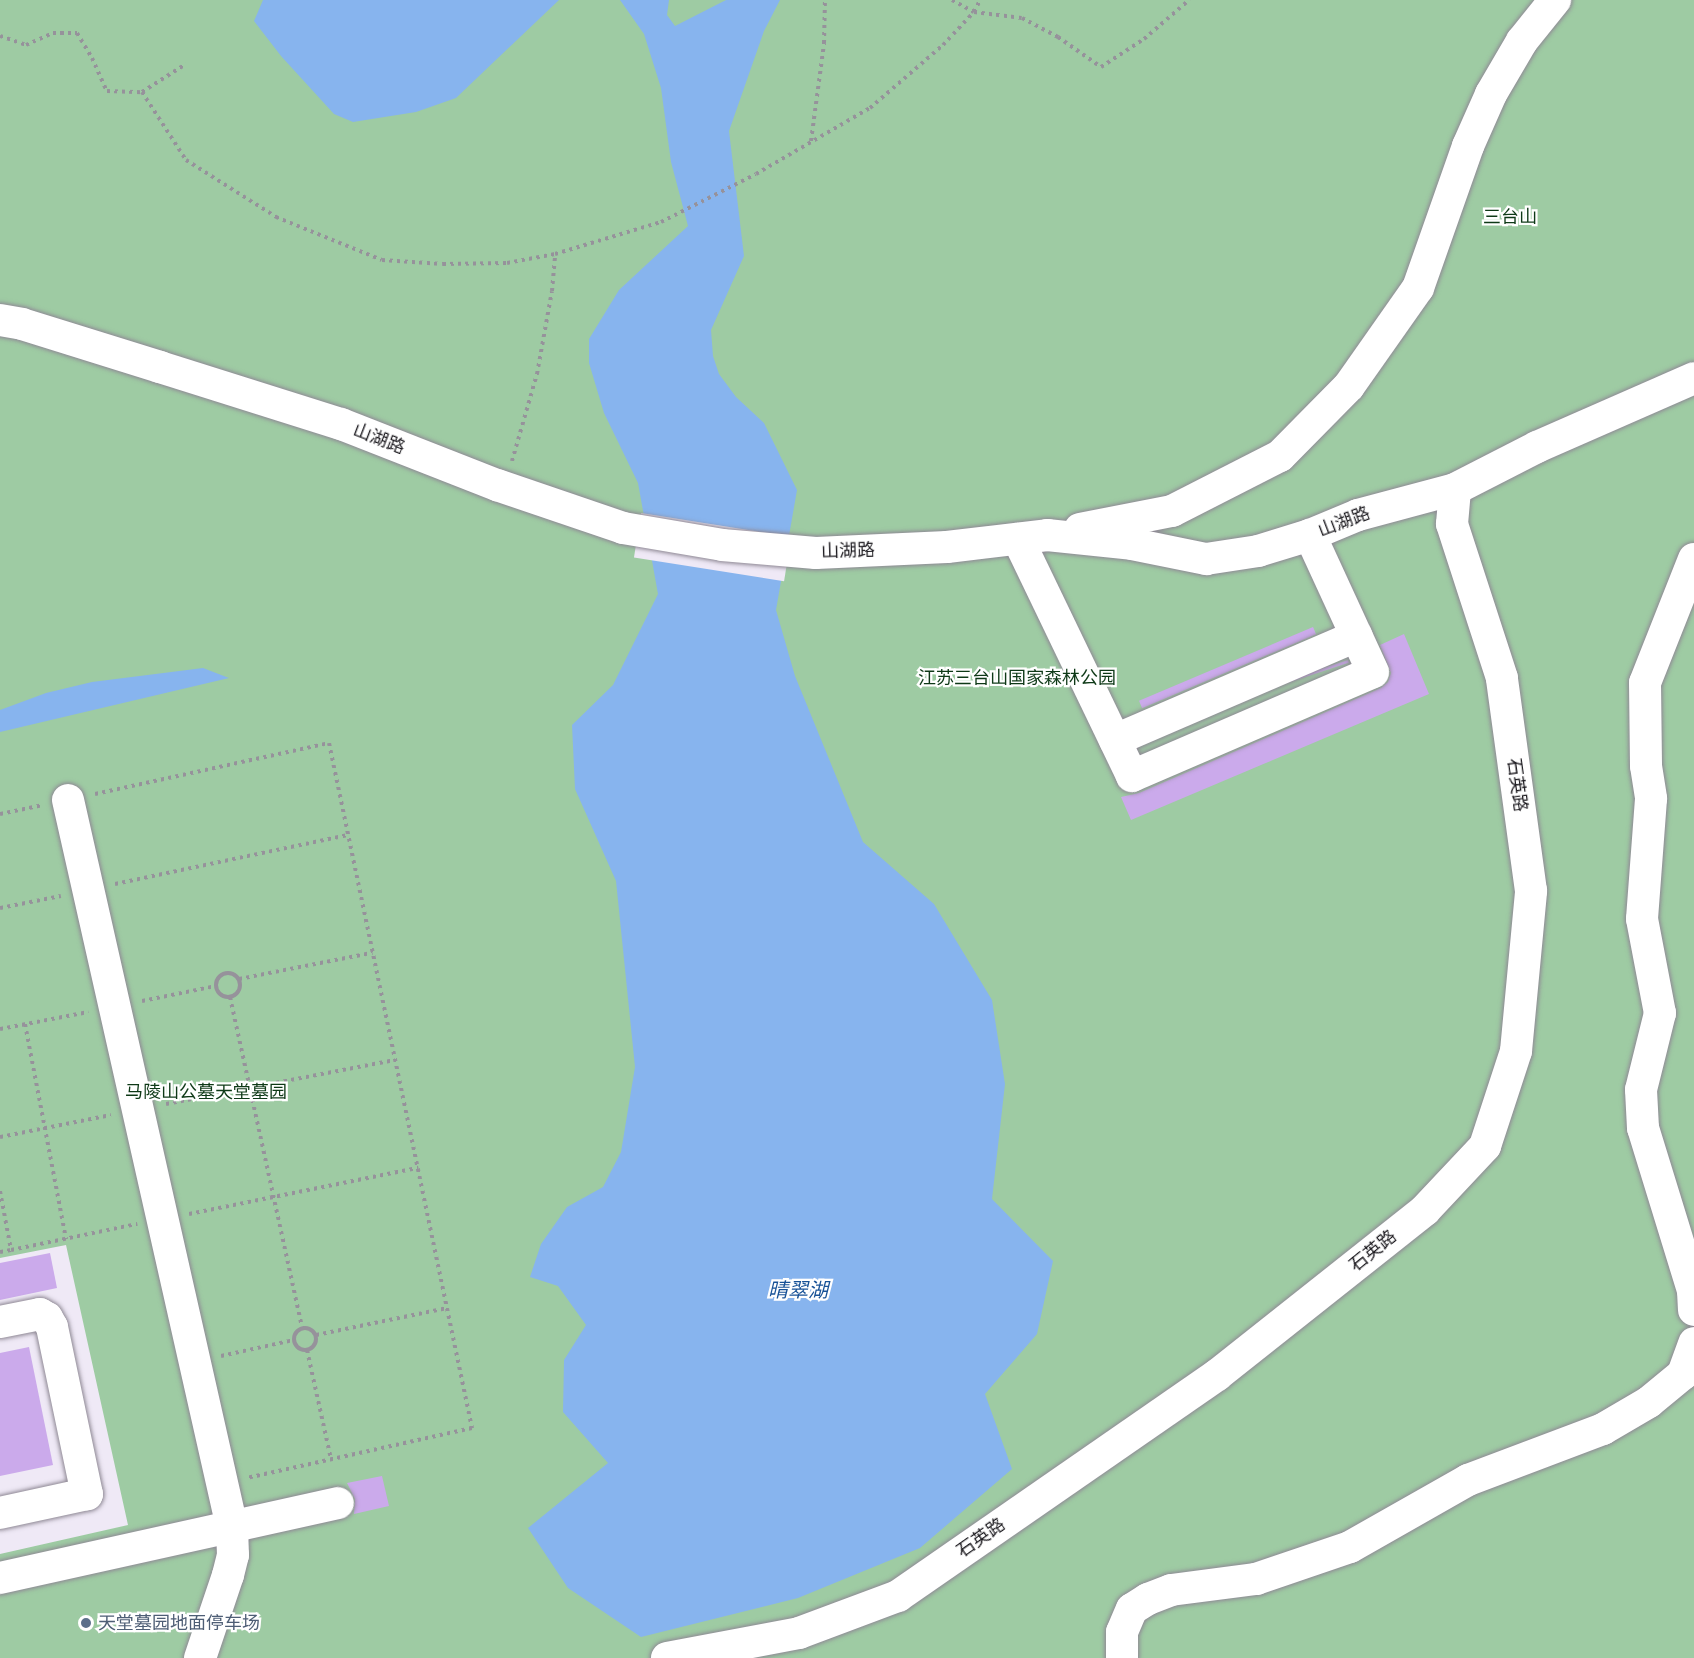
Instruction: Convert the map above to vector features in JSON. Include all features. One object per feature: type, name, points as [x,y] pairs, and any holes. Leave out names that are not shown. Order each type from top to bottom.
[{"type":"street","points":[[1310,535],[1373,672],[1132,776],[1115,740],[1033,537],[1172,511],[1280,456],[1349,386],[1418,288],[1468,146],[1491,94],[1522,41],[1556,0]]},
{"type":"street","name":"山湖路","points":[[0,320],[22,324],[341,424],[504,487],[623,528],[722,545],[816,553],[947,547],[1033,537],[1132,544],[1206,559],[1258,551],[1310,535],[1358,515],[1455,489],[1537,447],[1694,378]]},
{"type":"street","name":"石英路","points":[[668,1658],[799,1633],[898,1596],[1217,1376],[1425,1210],[1485,1146],[1516,1050],[1531,891],[1502,678],[1452,524],[1455,489]]},
{"type":"street","points":[[1694,559],[1645,683],[1646,766],[1651,799],[1642,919],[1660,1013],[1641,1090],[1643,1128],[1693,1291],[1694,1310]]},
{"type":"street","points":[[68,800],[231,1527],[233,1555],[200,1658]]},
{"type":"street","points":[[0,1322],[40,1314],[47,1318],[52,1327],[87,1494],[0,1513]]},
{"type":"street","points":[[1122,1658],[1122,1632],[1132,1609],[1148,1599],[1171,1590],[1256,1579],[1350,1548],[1468,1480],[1603,1429],[1649,1402],[1683,1374],[1694,1343]]},
{"type":"street","points":[[0,1578],[338,1503]]},
{"type":"path","points":[[811,142],[824,43],[825,0]]},
{"type":"path","points":[[952,0],[974,12],[1022,18],[1058,37],[1101,67],[1144,39],[1189,0]]},
{"type":"path","points":[[142,92],[186,160],[276,217],[382,260],[443,264],[507,263],[555,254],[661,222],[756,174],[870,108],[944,45],[974,12],[980,0]]},
{"type":"path","points":[[0,36],[26,45],[53,33],[77,33],[92,58],[107,91],[142,92],[186,64]]},
{"type":"path","points":[[504,487],[537,374],[552,291],[555,254]]},
{"type":"path","points":[[0,814],[328,743],[472,1428],[222,1484]]},
{"type":"path","points":[[0,908],[348,835]]},
{"type":"path","points":[[239,979],[238,991],[230,997],[223,996],[217,991],[217,979],[230,973],[239,979],[372,953]]},
{"type":"path","points":[[230,997],[302,1328]]},
{"type":"path","points":[[25,1024],[66,1239]]},
{"type":"path","points":[[0,1137],[395,1060]]},
{"type":"path","points":[[0,1252],[11,1250]]},
{"type":"path","points":[[316,1335],[447,1308]]},
{"type":"path","points":[[302,1328],[309,1328],[316,1335],[314,1346],[307,1350],[297,1347],[294,1340],[296,1331],[302,1328]]},
{"type":"path","points":[[194,1361],[294,1340]]},
{"type":"path","points":[[307,1350],[331,1460]]},
{"type":"green space","name":"江苏三台山国家森林公园","points":[[0,0],[1694,0],[1694,1658],[0,1658],[0,1554],[128,1525],[66,1245],[0,1258]]},
{"type":"water","points":[[263,0],[559,0],[456,98],[416,112],[353,122],[334,114],[281,56],[254,21]]},
{"type":"water","name":"晴翠湖","points":[[620,0],[669,0],[667,15],[675,26],[726,0],[780,0],[764,31],[729,131],[744,256],[711,330],[713,356],[719,374],[736,397],[764,423],[797,490],[776,610],[795,676],[863,842],[934,904],[992,1000],[1005,1084],[992,1199],[1053,1261],[1037,1334],[985,1394],[1012,1469],[920,1548],[798,1598],[641,1637],[568,1588],[528,1528],[608,1463],[563,1412],[564,1360],[586,1325],[558,1286],[530,1277],[541,1244],[567,1207],[603,1187],[621,1152],[635,1067],[616,881],[575,789],[572,725],[613,685],[658,594],[638,483],[604,413],[589,363],[589,339],[619,290],[688,226],[671,162],[661,88],[644,34]]},
{"type":"water","points":[[203,668],[229,678],[0,732],[0,710],[46,693],[92,682]]},
{"type":"pier","points":[[641,513],[791,537],[784,581],[634,557]]},
{"type":"building","points":[[1313,627],[1316,634],[1142,708],[1139,701]]},
{"type":"building","points":[[1404,634],[1429,694],[1131,820],[1121,797],[1139,793],[1381,688],[1388,682],[1391,673],[1380,645]]},
{"type":"building","points":[[1348,660],[1349,663],[1141,731],[1140,728]]},
{"type":"building","points":[[50,1253],[57,1288],[0,1300],[0,1263]]},
{"type":"building","points":[[29,1347],[53,1465],[0,1476],[0,1353]]},
{"type":"building","points":[[382,1476],[389,1506],[354,1514],[355,1499],[347,1483]]},
{"type":"place","name":"天堂墓园地面停车场","points":[[86,1623]]},
{"type":"park label","name":"三台山","points":[[1510,217]]},
{"type":"park label","name":"马陵山公墓天堂墓园","points":[[206,1092]]}]
